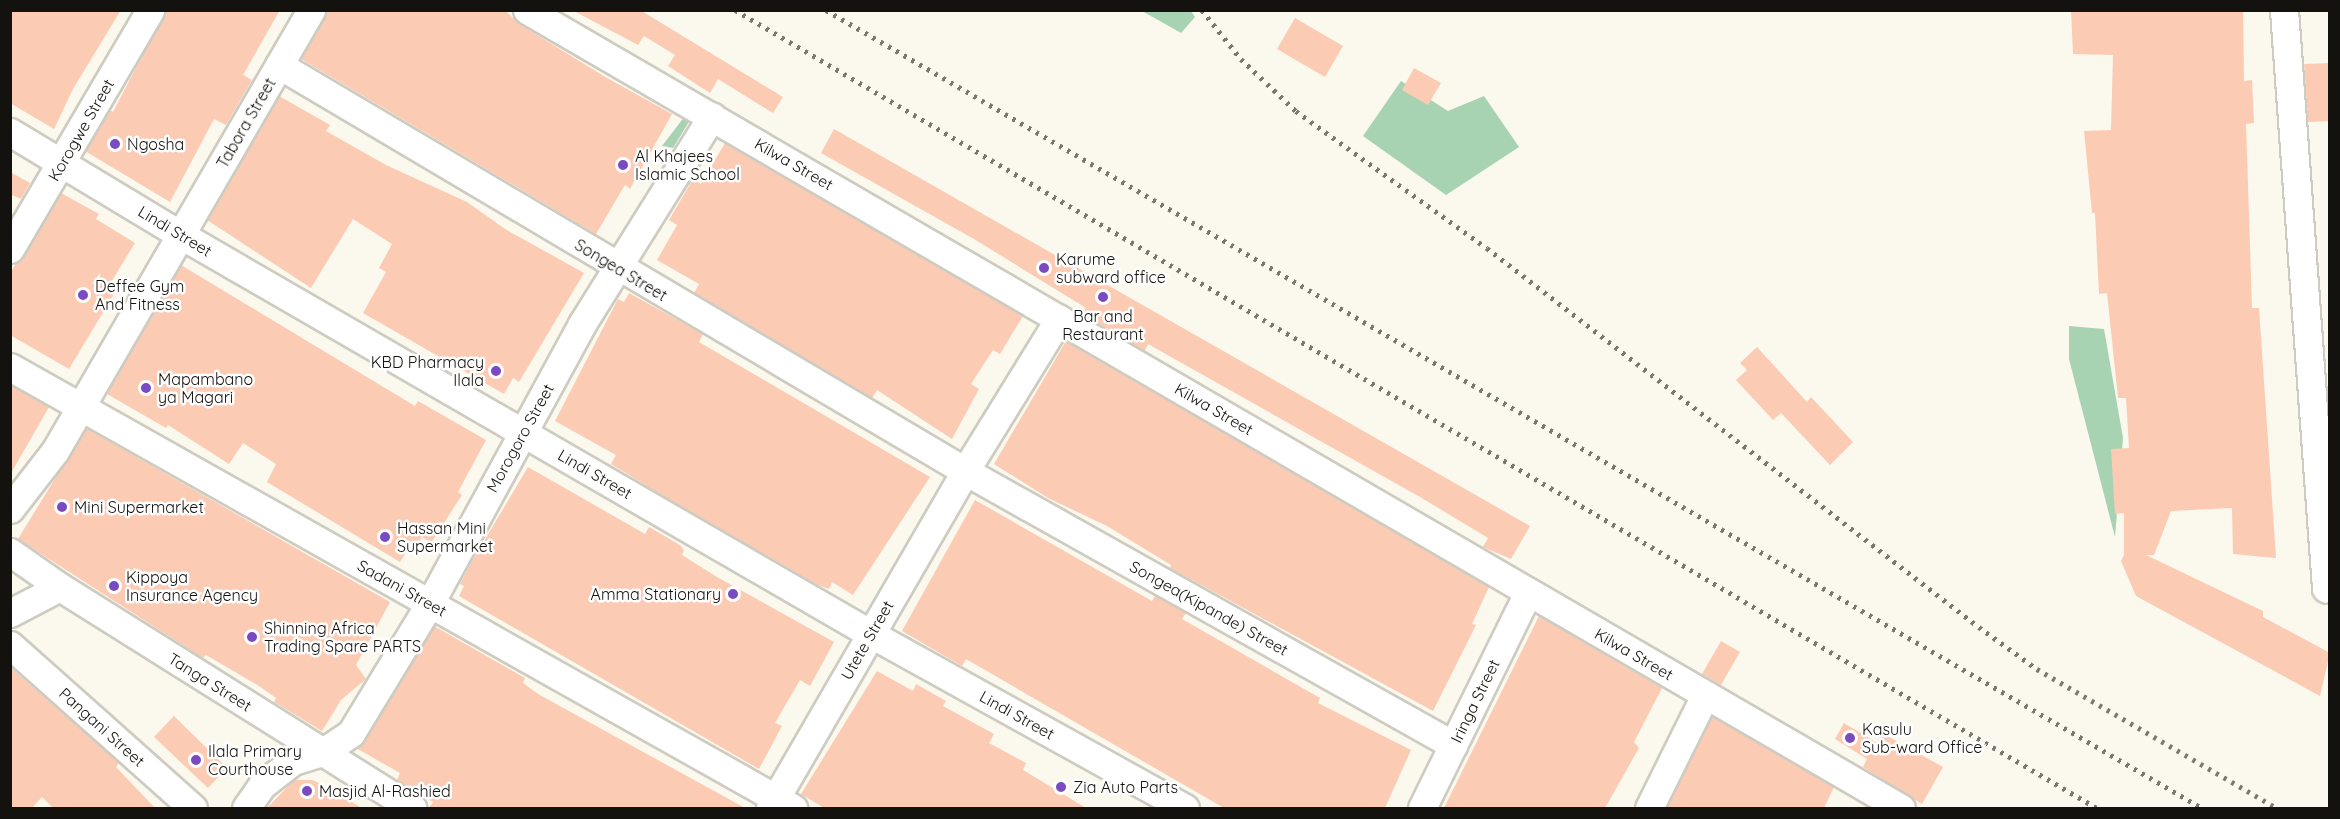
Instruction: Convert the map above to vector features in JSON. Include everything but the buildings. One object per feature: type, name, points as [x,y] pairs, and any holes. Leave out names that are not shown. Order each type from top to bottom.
[{"type":"street","name":"Korogwe Street","points":[[10,249],[62,164],[150,10]]},
{"type":"street","name":"Tabora Street","points":[[10,509],[55,451],[79,406],[311,10]]},
{"type":"street","name":"Kilwa Street","points":[[528,10],[1705,695],[1866,800],[1900,808]]},
{"type":"street","points":[[2283,10],[2326,588]]},
{"type":"street","name":"Songea Street","points":[[279,65],[616,267],[965,471]]},
{"type":"street","name":"Morogoro Street","points":[[246,808],[262,785],[293,761],[323,752],[351,733],[430,603],[616,267],[712,116]]},
{"type":"street","name":"Lindi Street","points":[[10,132],[181,235],[871,634],[1185,808]]},
{"type":"street","name":"Utete Street","points":[[780,805],[871,634],[965,471],[1059,319]]},
{"type":"street","name":"Sadani Street","points":[[10,367],[430,603],[780,805]]},
{"type":"street","name":"Songea(Kipande) Street","points":[[965,471],[1453,745]]},
{"type":"street","name":"Tanga Street","points":[[10,552],[60,587],[412,808]]},
{"type":"street","points":[[10,613],[60,587]]},
{"type":"street","name":"Iringa Street","points":[[1422,808],[1528,592]]},
{"type":"street","name":"Pangani Street","points":[[10,645],[194,808]]},
{"type":"street","points":[[1648,808],[1705,695]]},
{"type":"green space","points":[[1142,11],[1191,11],[1195,17],[1181,33]]},
{"type":"green space","points":[[1401,81],[1448,111],[1484,96],[1519,147],[1446,195],[1363,136]]},
{"type":"green space","points":[[688,112],[693,115],[673,148],[662,146]]},
{"type":"green space","points":[[2069,326],[2104,329],[2123,438],[2115,537],[2069,359]]},
{"type":"railway","points":[[735,10],[2097,808]]},
{"type":"railway","points":[[826,10],[2202,808]]},
{"type":"railway","points":[[1202,10],[1241,59],[1296,111],[1487,248],[1979,627],[2037,669],[2277,808]]},
{"type":"place","name":"Ngosha","points":[[115,144]]},
{"type":"place","name":"Al Khajees Islamic School","points":[[623,165]]},
{"type":"place","name":"Karume subward office","points":[[1044,268]]},
{"type":"place","name":"Deffee Gym And Fitness","points":[[83,295]]},
{"type":"place","name":"Bar and Restaurant","points":[[1103,297]]},
{"type":"place","name":"KBD Pharmacy Ilala","points":[[496,371]]},
{"type":"place","name":"Mapambano ya Magari","points":[[146,388]]},
{"type":"place","name":"Mini Supermarket","points":[[62,507]]},
{"type":"place","name":"Hassan Mini Supermarket","points":[[385,537]]},
{"type":"place","name":"Kippoya Insurance Agency","points":[[114,586]]},
{"type":"place","name":"Amma Stationary","points":[[733,594]]},
{"type":"place","name":"Shinning Africa Trading Spare PARTS","points":[[252,637]]},
{"type":"place","name":"Kasulu Sub-ward Office","points":[[1850,738]]},
{"type":"place","name":"Ilala Primary Courthouse","points":[[196,760]]},
{"type":"place","name":"Zia Auto Parts","points":[[1061,787]]},
{"type":"place","name":"Masjid Al-Rashied","points":[[307,791]]}]
